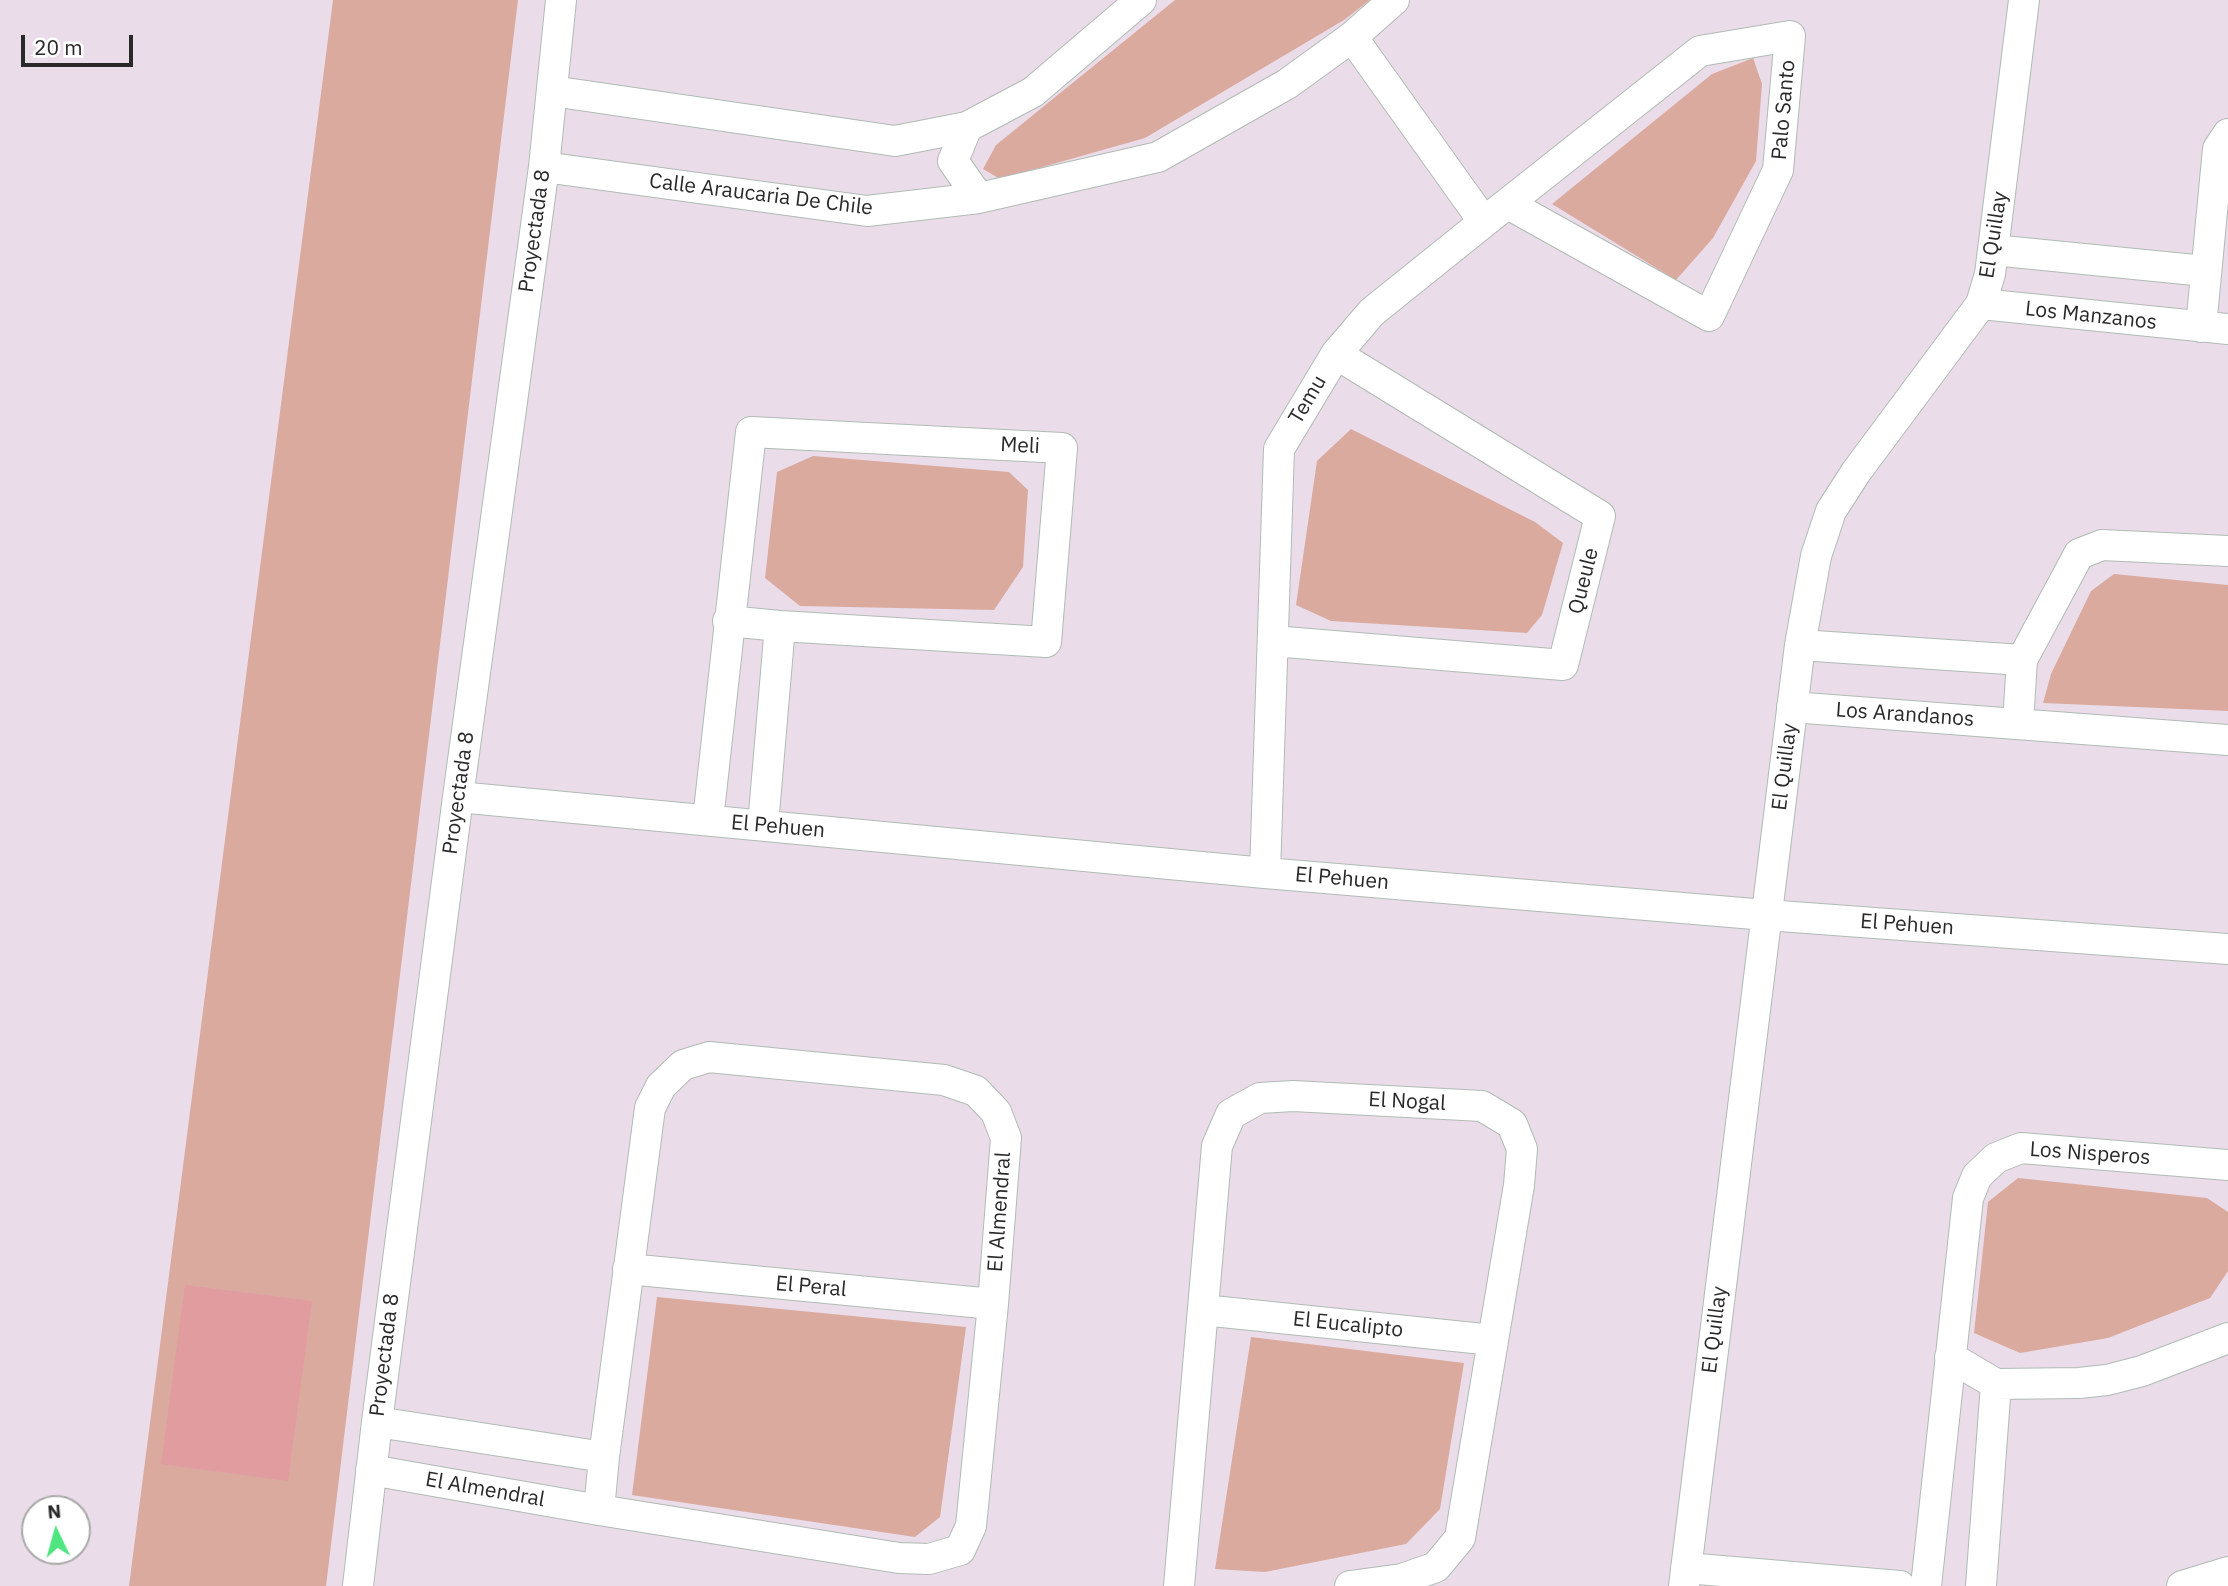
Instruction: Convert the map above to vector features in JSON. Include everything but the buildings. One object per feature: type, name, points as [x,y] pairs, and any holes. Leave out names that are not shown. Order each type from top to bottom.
[{"type":"street","name":"Proyectada 8","points":[[358,1586],[458,797],[544,167],[562,0]]},
{"type":"street","points":[[552,90],[895,141],[967,127],[1033,92],[1141,0]]},
{"type":"street","name":"Calle Araucaria De Chile","points":[[544,167],[867,211],[979,198],[1158,157],[1287,84],[1352,37],[1394,0]]},
{"type":"street","name":"El Quillay","points":[[1685,1577],[1792,707],[1816,556],[1831,511],[1856,472],[1981,304],[1990,274],[2024,0]]},
{"type":"street","name":"Palo Santo","points":[[1485,222],[1700,51],[1790,36],[1778,170],[1709,316],[1508,204]]},
{"type":"street","points":[[1352,37],[1485,222]]},
{"type":"street","points":[[967,127],[953,162],[979,198]]},
{"type":"street","name":"Los Manzanos","points":[[1981,304],[2215,328],[2206,271],[2218,149],[2228,134]]},
{"type":"street","name":"Temu","points":[[1265,873],[1279,449],[1336,354],[1372,312],[1485,222]]},
{"type":"street","points":[[1993,250],[2206,271]]},
{"type":"street","name":"Queule","points":[[1273,640],[1563,665],[1600,516],[1336,354]]},
{"type":"street","name":"Meli","points":[[708,820],[728,621],[751,432],[1062,448],[1046,642],[728,621]]},
{"type":"street","points":[[2018,723],[2022,660],[2079,554],[2102,545],[2228,551]]},
{"type":"street","points":[[763,825],[780,626]]},
{"type":"street","points":[[1800,645],[2022,660]]},
{"type":"street","name":"Los Arandanos","points":[[1792,707],[2228,740]]},
{"type":"street","name":"El Pehuen","points":[[458,797],[1265,873],[1766,915],[2228,949]]},
{"type":"street","name":"El Almendral","points":[[371,1470],[599,1510],[899,1558],[929,1559],[960,1550],[971,1526],[1006,1138],[996,1112],[976,1091],[944,1080],[709,1057],[682,1065],[661,1086],[650,1108],[599,1510]]},
{"type":"street","name":"El Nogal","points":[[1179,1586],[1217,1146],[1231,1114],[1259,1098],[1293,1096],[1482,1106],[1512,1124],[1521,1149],[1519,1185],[1460,1538],[1436,1567],[1402,1579],[1350,1586]]},
{"type":"street","name":"Los Nisperos","points":[[1926,1586],[1968,1198],[1977,1176],[1996,1158],[2021,1148],[2228,1166]]},
{"type":"street","name":"El Peral","points":[[628,1269],[993,1304]]},
{"type":"street","name":"El Eucalipto","points":[[1203,1310],[1493,1340]]},
{"type":"street","points":[[1950,1357],[1996,1384],[2079,1383],[2107,1380],[2153,1368],[2228,1338]]},
{"type":"street","points":[[1981,1586],[1996,1384]]},
{"type":"street","points":[[377,1422],[604,1457]]},
{"type":"street","points":[[2182,1586],[2228,1572]]},
{"type":"street","points":[[1685,1577],[1900,1586]]},
{"type":"shaded area","points":[[333,0],[518,0],[326,1586],[129,1586]]},
{"type":"shaded area","points":[[1175,0],[1370,0],[1344,20],[1145,138],[1000,179],[983,169],[996,145]]},
{"type":"shaded area","points":[[1753,58],[1762,84],[1756,161],[1713,238],[1676,280],[1552,204],[1712,74]]},
{"type":"shaded area","points":[[1351,429],[1535,522],[1563,543],[1542,615],[1527,633],[1331,621],[1296,605],[1317,461]]},
{"type":"shaded area","points":[[813,456],[1009,472],[1028,490],[1023,567],[994,610],[800,606],[765,578],[777,472]]},
{"type":"shaded area","points":[[2114,574],[2228,585],[2228,711],[2043,703],[2051,674],[2091,591]]},
{"type":"shaded area","points":[[2018,1178],[2207,1198],[2228,1212],[2228,1271],[2210,1298],[2108,1338],[2020,1353],[1974,1333],[1988,1202]]},
{"type":"shaded area","points":[[185,1285],[312,1301],[288,1481],[161,1464]]},
{"type":"shaded area","points":[[657,1297],[966,1327],[940,1517],[915,1537],[632,1495]]},
{"type":"shaded area","points":[[1251,1337],[1464,1363],[1440,1509],[1406,1544],[1265,1572],[1215,1569]]}]
